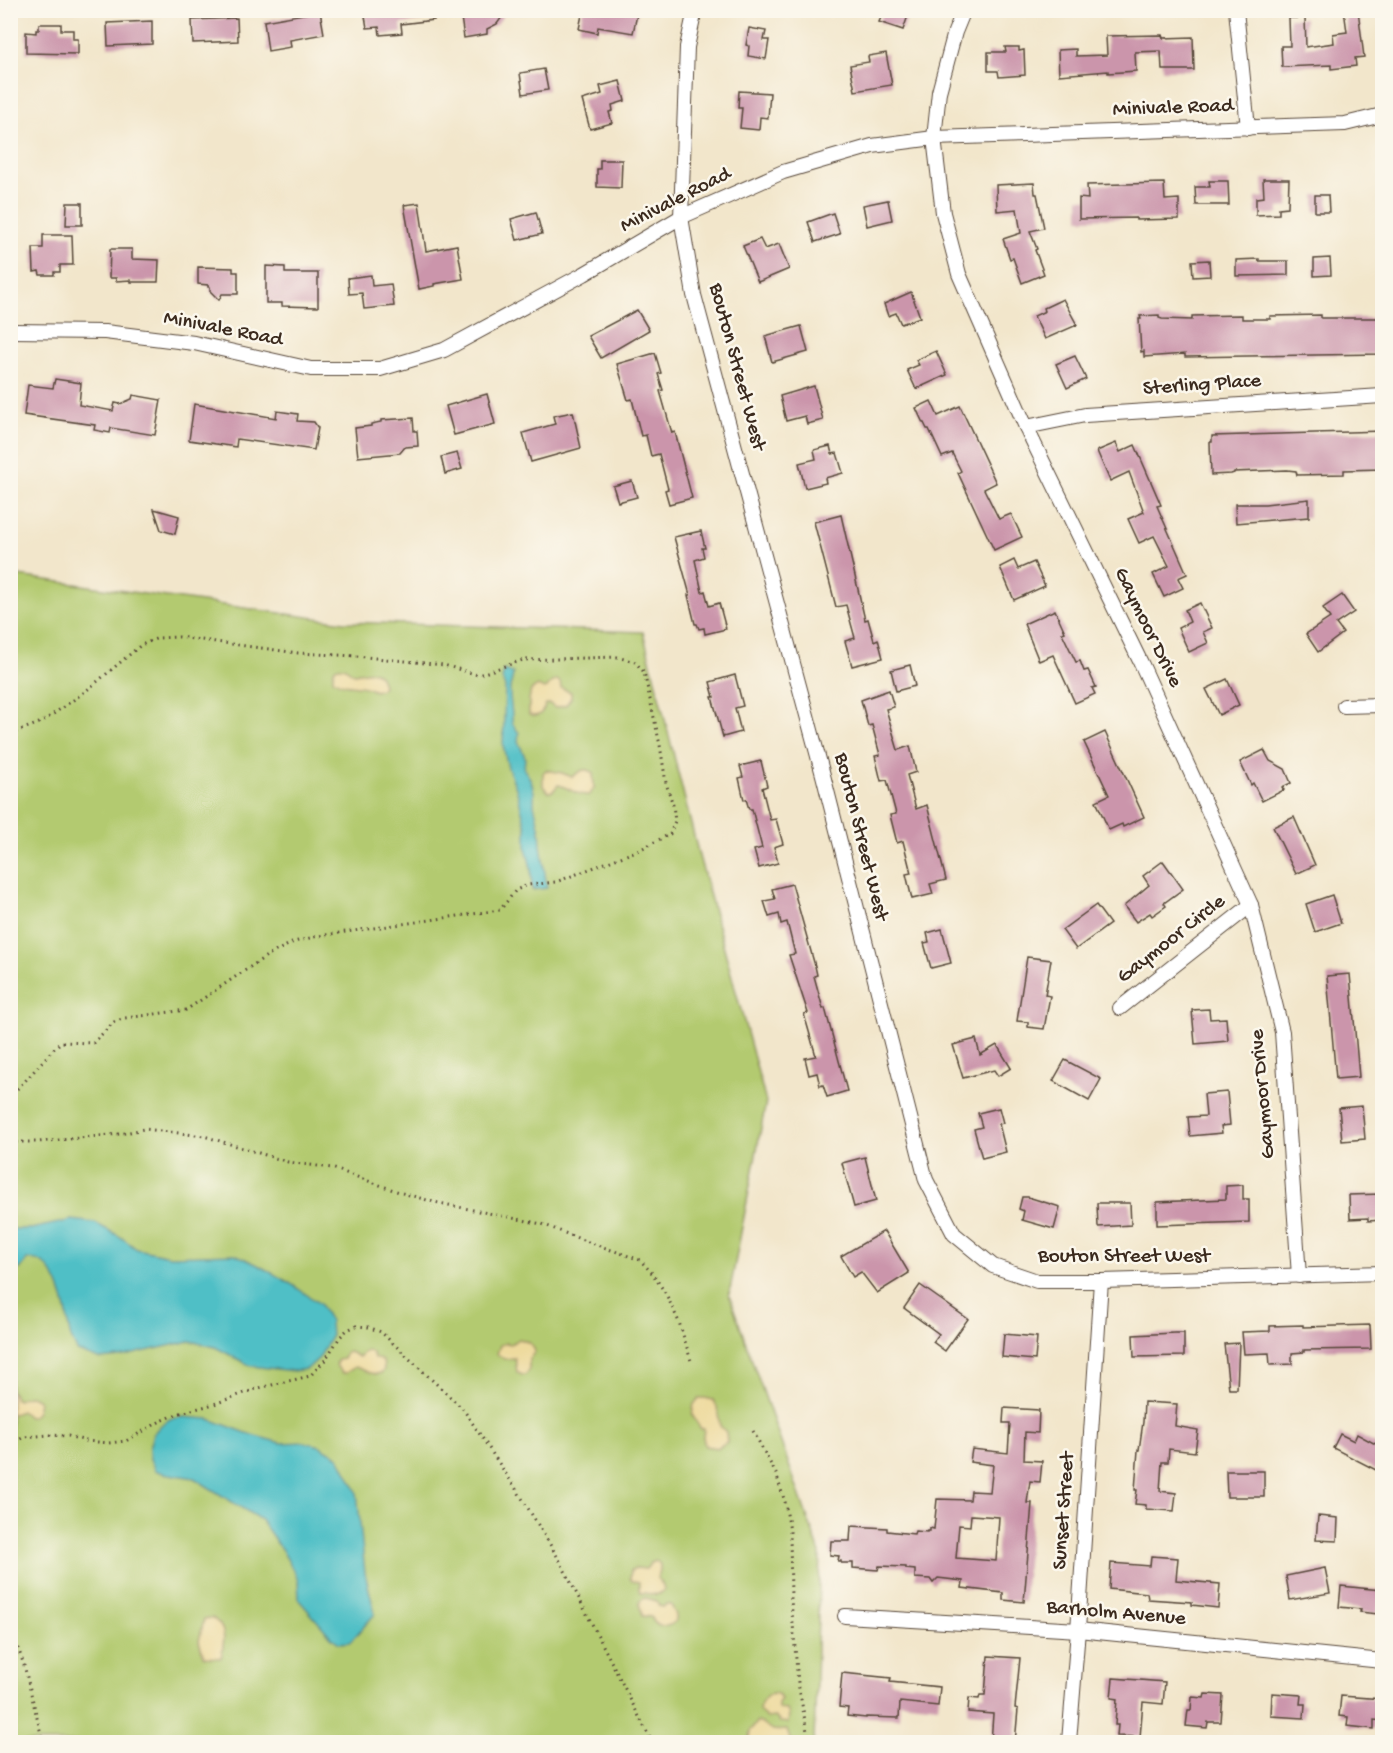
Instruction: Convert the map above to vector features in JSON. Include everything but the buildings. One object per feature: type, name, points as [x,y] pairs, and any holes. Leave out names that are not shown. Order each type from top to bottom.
[{"type":"street","name":"Bouton Street West","points":[[695,10],[687,47],[681,217],[694,295],[823,775],[926,1179],[954,1234],[993,1266],[1037,1281],[1383,1273]]},
{"type":"street","name":"Gaymoor Drive","points":[[964,10],[955,32],[939,92],[934,138],[943,213],[959,274],[1026,427],[1142,665],[1251,905],[1282,1032],[1299,1276]]},
{"type":"street","points":[[1236,10],[1248,128]]},
{"type":"street","name":"Minivale Road","points":[[10,331],[105,332],[194,343],[311,369],[380,369],[444,350],[681,217],[783,172],[872,146],[934,138],[1346,124],[1383,115]]},
{"type":"street","name":"Sterling Place","points":[[1026,427],[1085,415],[1383,396]]},
{"type":"street","points":[[1344,706],[1383,705]]},
{"type":"street","name":"Gaymoor Circle","points":[[1120,1008],[1251,905]]},
{"type":"street","name":"Sunset Street","points":[[1069,1743],[1101,1281]]},
{"type":"street","name":"Barholm Avenue","points":[[845,1616],[1078,1630],[1383,1661]]},
{"type":"path","points":[[10,734],[42,722],[86,691],[141,645],[158,638],[179,637],[298,653],[444,665],[478,675],[523,660],[617,657],[635,662],[644,672],[675,822],[670,834],[639,850],[556,882],[528,885],[516,890],[500,910],[318,936],[294,942],[268,955],[186,1010],[125,1018],[114,1022],[93,1042],[62,1042],[10,1095]]},
{"type":"path","points":[[10,1142],[38,1142],[120,1134],[144,1129],[204,1136],[288,1162],[332,1168],[434,1202],[542,1224],[640,1260],[652,1272],[666,1294],[679,1322],[692,1364]]},
{"type":"path","points":[[10,1444],[24,1437],[49,1435],[109,1443],[126,1441],[177,1414],[259,1388],[310,1376],[321,1365],[340,1337],[347,1330],[356,1326],[368,1327],[381,1332],[463,1408],[560,1561],[652,1743]]},
{"type":"path","points":[[753,1431],[776,1474],[785,1502],[790,1531],[791,1600],[798,1683],[809,1743]]},
{"type":"path","points":[[10,1625],[24,1665],[43,1743]]},
{"type":"green space","points":[[11,575],[344,622],[643,632],[699,856],[766,1102],[729,1295],[820,1553],[814,1742],[11,1742]]},
{"type":"sand","points":[[344,667],[354,674],[376,672],[383,686],[375,691],[363,686],[339,682],[333,679],[334,669]]},
{"type":"sand","points":[[557,680],[561,688],[571,692],[571,698],[566,705],[555,708],[546,704],[540,714],[529,715],[531,690],[538,686],[547,688]]},
{"type":"sand","points":[[546,770],[572,777],[582,770],[590,771],[593,773],[594,788],[589,795],[580,794],[558,785],[553,791],[548,792],[543,786],[543,773]]},
{"type":"sand","points":[[518,1339],[529,1343],[535,1352],[529,1359],[529,1371],[525,1375],[517,1372],[515,1358],[504,1359],[497,1354],[500,1345],[511,1344]]},
{"type":"sand","points":[[368,1350],[374,1358],[383,1361],[382,1373],[371,1373],[355,1367],[342,1373],[337,1367],[336,1363],[343,1359],[346,1353],[350,1352],[359,1357]]},
{"type":"sand","points":[[11,1391],[15,1399],[29,1396],[39,1401],[35,1414],[28,1417],[21,1411],[11,1415]]},
{"type":"sand","points":[[699,1398],[713,1400],[717,1407],[720,1426],[726,1432],[727,1442],[717,1448],[705,1446],[704,1429],[701,1429],[692,1415],[694,1404]]},
{"type":"sand","points":[[656,1561],[660,1564],[657,1578],[664,1590],[656,1594],[641,1593],[639,1582],[632,1581],[630,1578],[631,1570],[646,1569]]},
{"type":"sand","points":[[646,1598],[657,1601],[659,1606],[671,1605],[676,1620],[670,1625],[663,1626],[651,1617],[642,1616],[639,1603]]},
{"type":"sand","points":[[212,1618],[223,1630],[221,1658],[204,1657],[199,1641],[204,1619]]},
{"type":"sand","points":[[773,1693],[778,1694],[781,1699],[778,1709],[787,1710],[788,1723],[780,1722],[775,1717],[767,1718],[760,1712],[762,1701]]},
{"type":"sand","points":[[757,1722],[773,1730],[787,1730],[789,1742],[759,1743],[749,1740],[750,1731]]},
{"type":"water","points":[[504,670],[513,673],[510,687],[512,723],[519,733],[518,741],[525,757],[524,769],[531,780],[534,792],[547,888],[532,890],[531,868],[526,848],[526,827],[503,746],[505,687],[502,679]]},
{"type":"water","points":[[72,1220],[95,1223],[137,1249],[170,1256],[235,1254],[291,1284],[320,1304],[330,1321],[331,1337],[319,1358],[307,1369],[293,1371],[251,1366],[215,1347],[190,1341],[120,1357],[99,1359],[77,1351],[70,1335],[62,1294],[49,1269],[43,1263],[27,1260],[20,1269],[10,1271],[11,1229],[31,1229]]},
{"type":"water","points":[[184,1417],[209,1419],[281,1443],[305,1442],[320,1446],[339,1457],[357,1492],[365,1573],[375,1614],[350,1642],[339,1643],[331,1637],[299,1600],[298,1579],[282,1550],[261,1520],[194,1478],[155,1470],[150,1459],[149,1448],[153,1434],[170,1419]]}]
